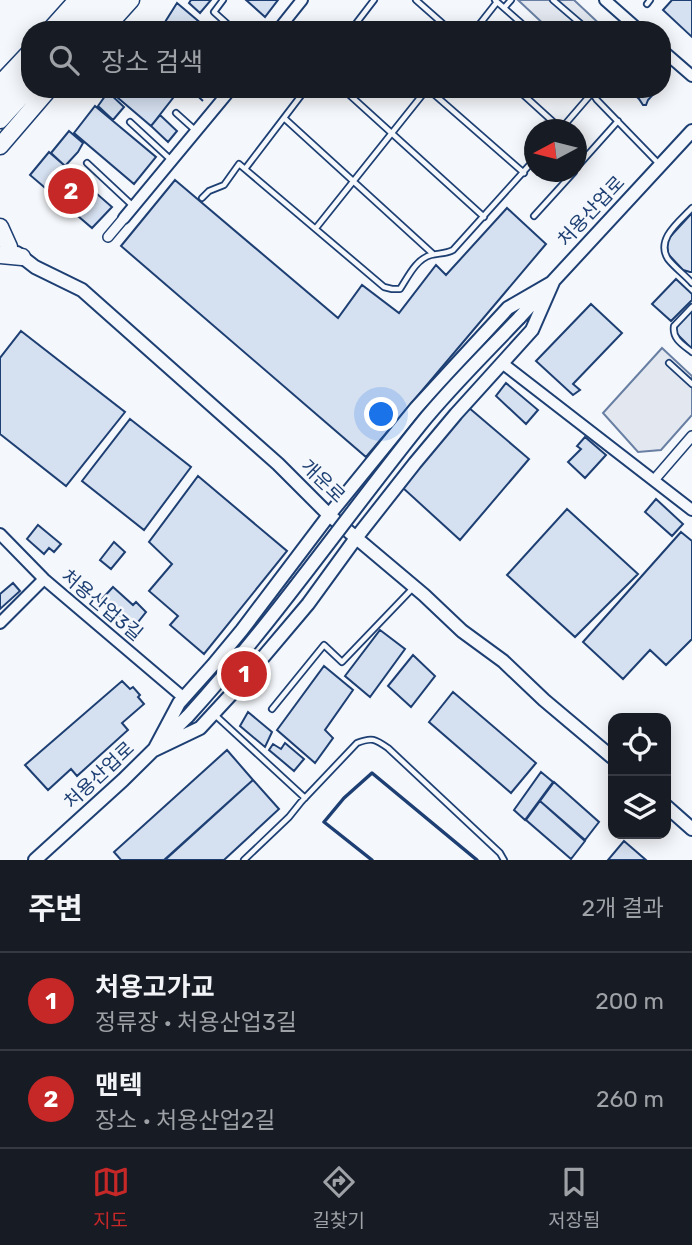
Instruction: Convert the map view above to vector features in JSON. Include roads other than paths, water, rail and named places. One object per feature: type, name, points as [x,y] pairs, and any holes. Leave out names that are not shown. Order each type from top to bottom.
[{"type":"highway","points":[[58,21],[77,0]]},
{"type":"highway","points":[[76,21],[96,0]]},
{"type":"highway","points":[[92,21],[113,0]]},
{"type":"highway","points":[[112,21],[131,0]]},
{"type":"highway","points":[[0,84],[21,62]]},
{"type":"highway","points":[[0,101],[21,79]]},
{"type":"highway","points":[[0,120],[21,97]]},
{"type":"highway","points":[[0,146],[42,98]]},
{"type":"highway","points":[[0,227],[8,250]]},
{"type":"main road","name":"처용산업로","points":[[35,860],[154,750],[217,685],[423,421],[692,131]]},
{"type":"main road","name":"개운로","points":[[8,250],[35,267],[82,290],[278,464],[329,515],[462,631],[503,661],[608,754]]},
{"type":"main road","points":[[154,750],[200,728],[308,604],[356,538],[456,414],[532,330],[553,282]]},
{"type":"main road","points":[[154,750],[179,703],[242,630],[329,515],[416,408],[508,308],[553,282]]},
{"type":"main road","points":[[671,810],[692,829]]},
{"type":"street","points":[[285,21],[302,0]]},
{"type":"street","points":[[606,0],[629,21]]},
{"type":"street","points":[[671,58],[692,76]]},
{"type":"street","points":[[108,237],[224,98]]},
{"type":"street","points":[[502,363],[692,510]]},
{"type":"street","points":[[654,480],[692,436]]},
{"type":"street","name":"처용산업3길","points":[[0,534],[44,579],[184,698]]},
{"type":"street","points":[[0,623],[44,579]]},
{"type":"lane","points":[[223,0],[214,12],[224,21]]},
{"type":"lane","points":[[358,21],[374,0]]},
{"type":"lane","points":[[416,0],[440,21]]},
{"type":"lane","points":[[504,8],[511,0]]},
{"type":"lane","points":[[554,0],[578,21]]},
{"type":"lane","points":[[482,21],[496,1],[518,21]]},
{"type":"lane","points":[[245,169],[299,98]]},
{"type":"lane","points":[[353,98],[484,217]]},
{"type":"lane","points":[[316,228],[420,98]]},
{"type":"lane","points":[[202,198],[209,191],[224,185],[239,164],[384,287],[400,289],[421,258],[453,250],[524,173],[437,98]]},
{"type":"lane","points":[[527,98],[550,119]]},
{"type":"lane","points":[[569,119],[585,98]]},
{"type":"lane","points":[[597,98],[660,165]]},
{"type":"lane","points":[[176,113],[196,132]]},
{"type":"lane","points":[[284,118],[433,254]]},
{"type":"lane","points":[[587,156],[618,121]]},
{"type":"lane","points":[[130,122],[172,161]]},
{"type":"lane","points":[[87,163],[134,207]]},
{"type":"lane","points":[[534,216],[564,182]]},
{"type":"lane","points":[[692,208],[669,232],[665,240],[667,256],[692,283]]},
{"type":"lane","points":[[683,273],[692,277]]},
{"type":"lane","points":[[692,307],[673,330],[676,339],[692,352]]},
{"type":"lane","points":[[669,363],[692,384]]},
{"type":"lane","points":[[272,709],[324,645],[342,662],[414,587]]},
{"type":"lane","points":[[214,714],[305,798]]},
{"type":"lane","points":[[244,860],[289,817],[357,743],[367,739],[377,740],[388,748],[504,860]]},
{"type":"place","name":"맨텍","points":[[71,191]]},
{"type":"place","name":"처용고가교","points":[[244,674]]}]
